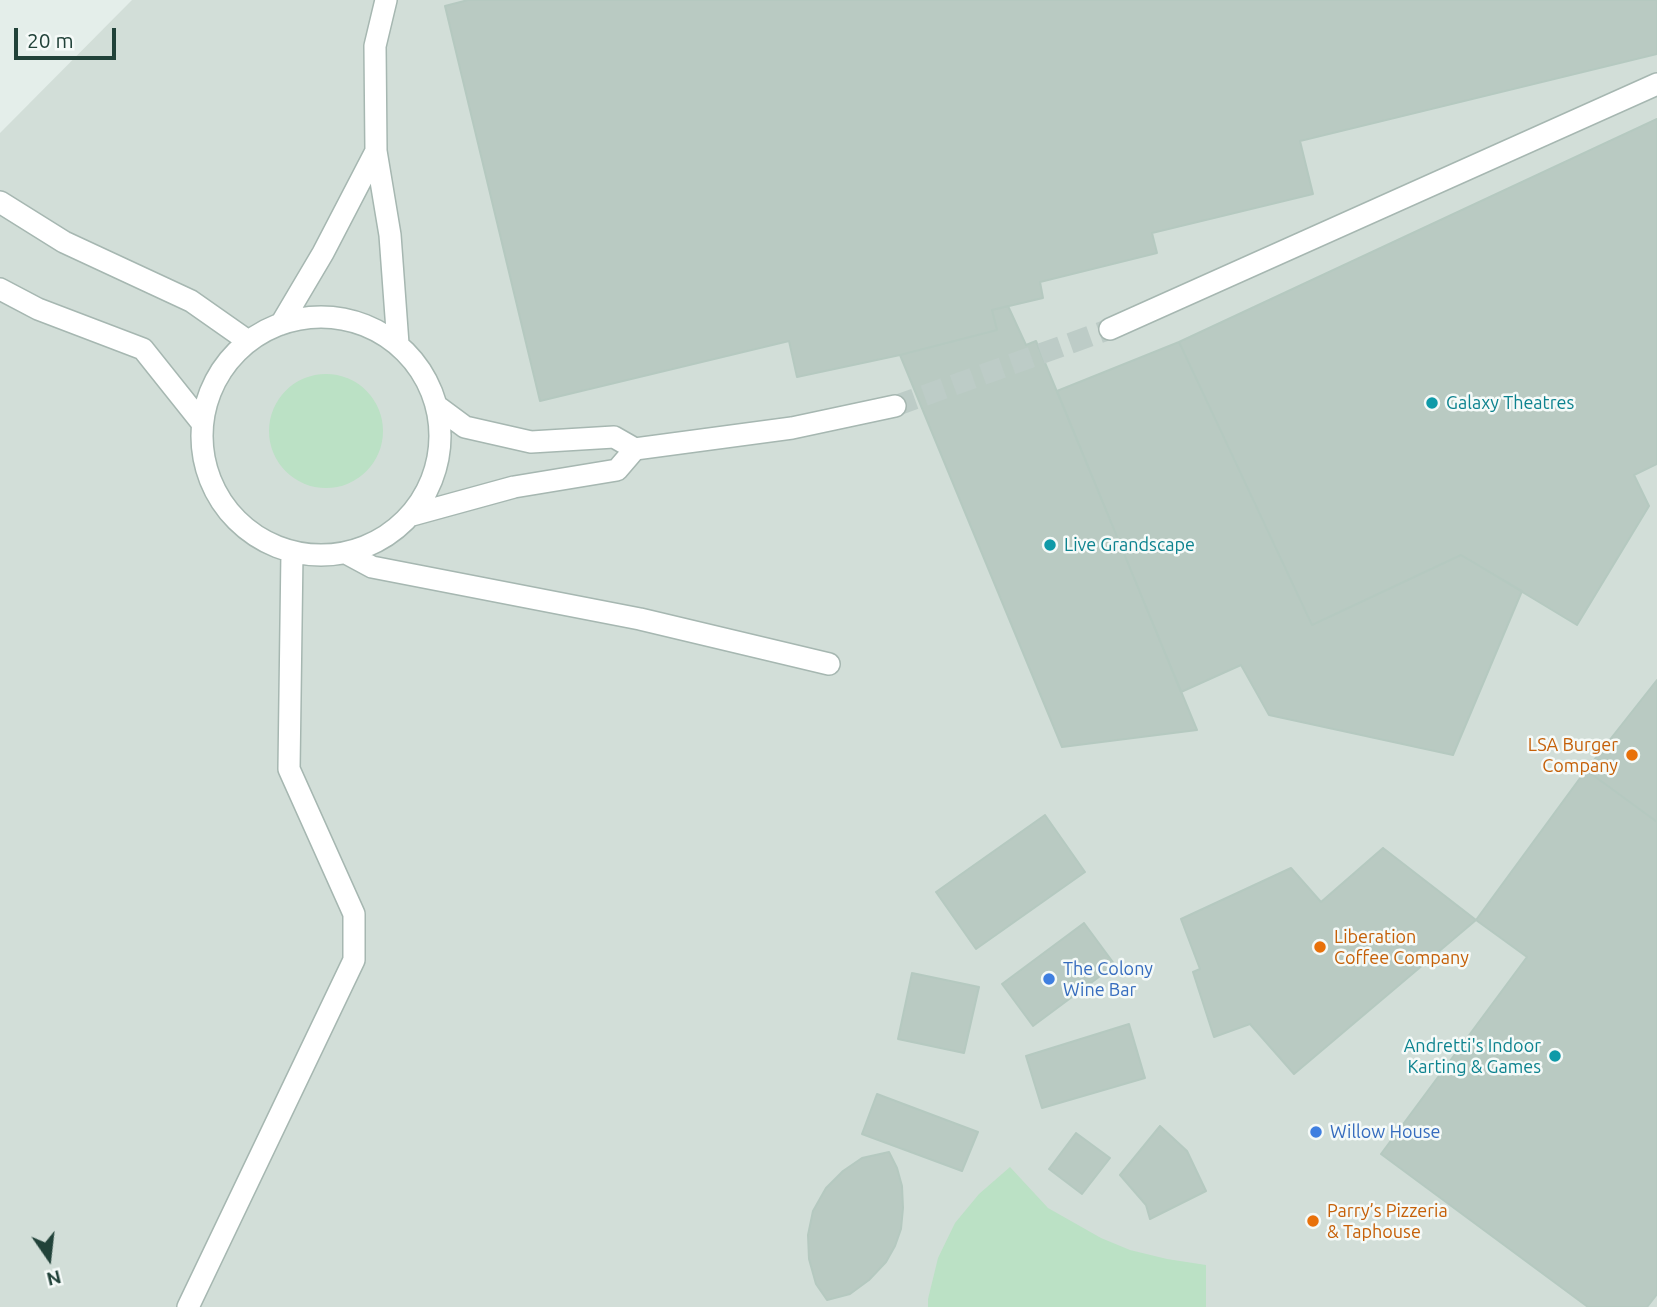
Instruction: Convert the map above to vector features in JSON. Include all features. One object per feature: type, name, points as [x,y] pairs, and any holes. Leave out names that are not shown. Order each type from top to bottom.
[{"type":"lane","points":[[386,0],[375,46],[376,151],[390,234],[398,344]]},
{"type":"lane","points":[[1110,329],[1657,84]]},
{"type":"lane","points":[[281,324],[323,253],[376,151]]},
{"type":"lane","points":[[0,202],[64,242],[191,302],[248,341]]},
{"type":"lane","points":[[0,289],[38,309],[143,349],[202,423]]},
{"type":"lane","points":[[311,317],[342,318],[371,327],[398,344],[423,372],[438,407],[441,445],[435,470],[432,482],[412,515],[382,539],[346,553],[319,556],[292,552],[261,539],[233,518],[214,490],[203,457],[202,423],[210,392],[225,364],[248,341],[281,324],[311,317]]},
{"type":"lane","points":[[438,407],[465,427],[531,442],[614,437],[635,449],[792,428],[895,406]]},
{"type":"lane","points":[[412,515],[514,488],[617,470],[635,449]]},
{"type":"lane","points":[[188,1307],[354,960],[354,914],[289,769],[292,552]]},
{"type":"lane","points":[[346,553],[372,568],[640,619],[829,664]]},
{"type":"shaded area","points":[[132,0],[1657,0],[1657,1307],[0,1307],[0,133]]},
{"type":"green space","points":[[326,374],[348,378],[366,391],[379,409],[383,431],[379,453],[366,471],[348,484],[326,488],[304,484],[286,471],[273,453],[269,431],[273,409],[286,391],[304,378]]},
{"type":"green space","points":[[1010,1167],[1048,1208],[1101,1238],[1130,1250],[1206,1265],[1206,1307],[928,1307],[938,1258],[955,1223],[979,1194]]},
{"type":"building","points":[[468,0],[1657,0],[1657,54],[1300,141],[1313,194],[1152,233],[1157,253],[1040,282],[1043,298],[992,310],[997,330],[900,355],[797,377],[789,341],[540,401],[445,6]]},
{"type":"building","name":"Galaxy Theatres","points":[[1657,119],[1657,464],[1634,475],[1649,506],[1577,625],[1461,555],[1312,625],[1179,342]]},
{"type":"building","name":"Live Grandscape","points":[[1008,306],[1026,345],[1036,341],[1197,730],[1062,747],[900,355],[997,330],[992,310]]},
{"type":"building","points":[[1179,342],[1312,625],[1461,555],[1522,591],[1453,755],[1269,715],[1241,665],[1181,692],[1057,391]]},
{"type":"building","points":[[1657,680],[1657,822],[1586,770]]},
{"type":"building","name":"Andretti's Indoor Karting & Games","points":[[1586,770],[1657,822],[1657,1294],[1647,1307],[1588,1307],[1381,1154],[1527,957],[1476,920]]},
{"type":"building","points":[[1045,815],[1085,872],[976,949],[936,892]]},
{"type":"building","points":[[1383,848],[1476,920],[1294,1074],[1250,1024],[1214,1037],[1193,972],[1200,969],[1181,919],[1291,868],[1321,902]]},
{"type":"building","points":[[1084,923],[1115,965],[1033,1026],[1002,984]]},
{"type":"building","points":[[912,973],[979,987],[964,1053],[898,1039]]},
{"type":"building","points":[[1129,1024],[1145,1078],[1042,1108],[1026,1056]]},
{"type":"building","points":[[877,1094],[978,1132],[962,1171],[862,1134]]},
{"type":"building","points":[[1160,1126],[1187,1151],[1206,1191],[1150,1219],[1146,1205],[1120,1175]]},
{"type":"building","points":[[1076,1133],[1110,1158],[1082,1194],[1049,1169]]},
{"type":"building","points":[[889,1152],[902,1186],[901,1229],[895,1246],[886,1262],[869,1280],[850,1294],[827,1300],[816,1284],[809,1259],[808,1235],[813,1211],[826,1188],[843,1171],[862,1158]]},
{"type":"tunnel","points":[[895,406],[1110,329]]},
{"type":"place","name":"Galaxy Theatres","points":[[1432,403]]},
{"type":"place","name":"Live Grandscape","points":[[1050,545]]},
{"type":"place","name":"LSA Burger Company","points":[[1632,755]]},
{"type":"place","name":"Liberation Coffee Company","points":[[1320,947]]},
{"type":"place","name":"The Colony Wine Bar","points":[[1049,979]]},
{"type":"place","name":"Andretti's Indoor Karting & Games","points":[[1555,1056]]},
{"type":"place","name":"Willow House","points":[[1316,1132]]},
{"type":"place","name":"Parry’s Pizzeria & Taphouse","points":[[1313,1221]]}]
